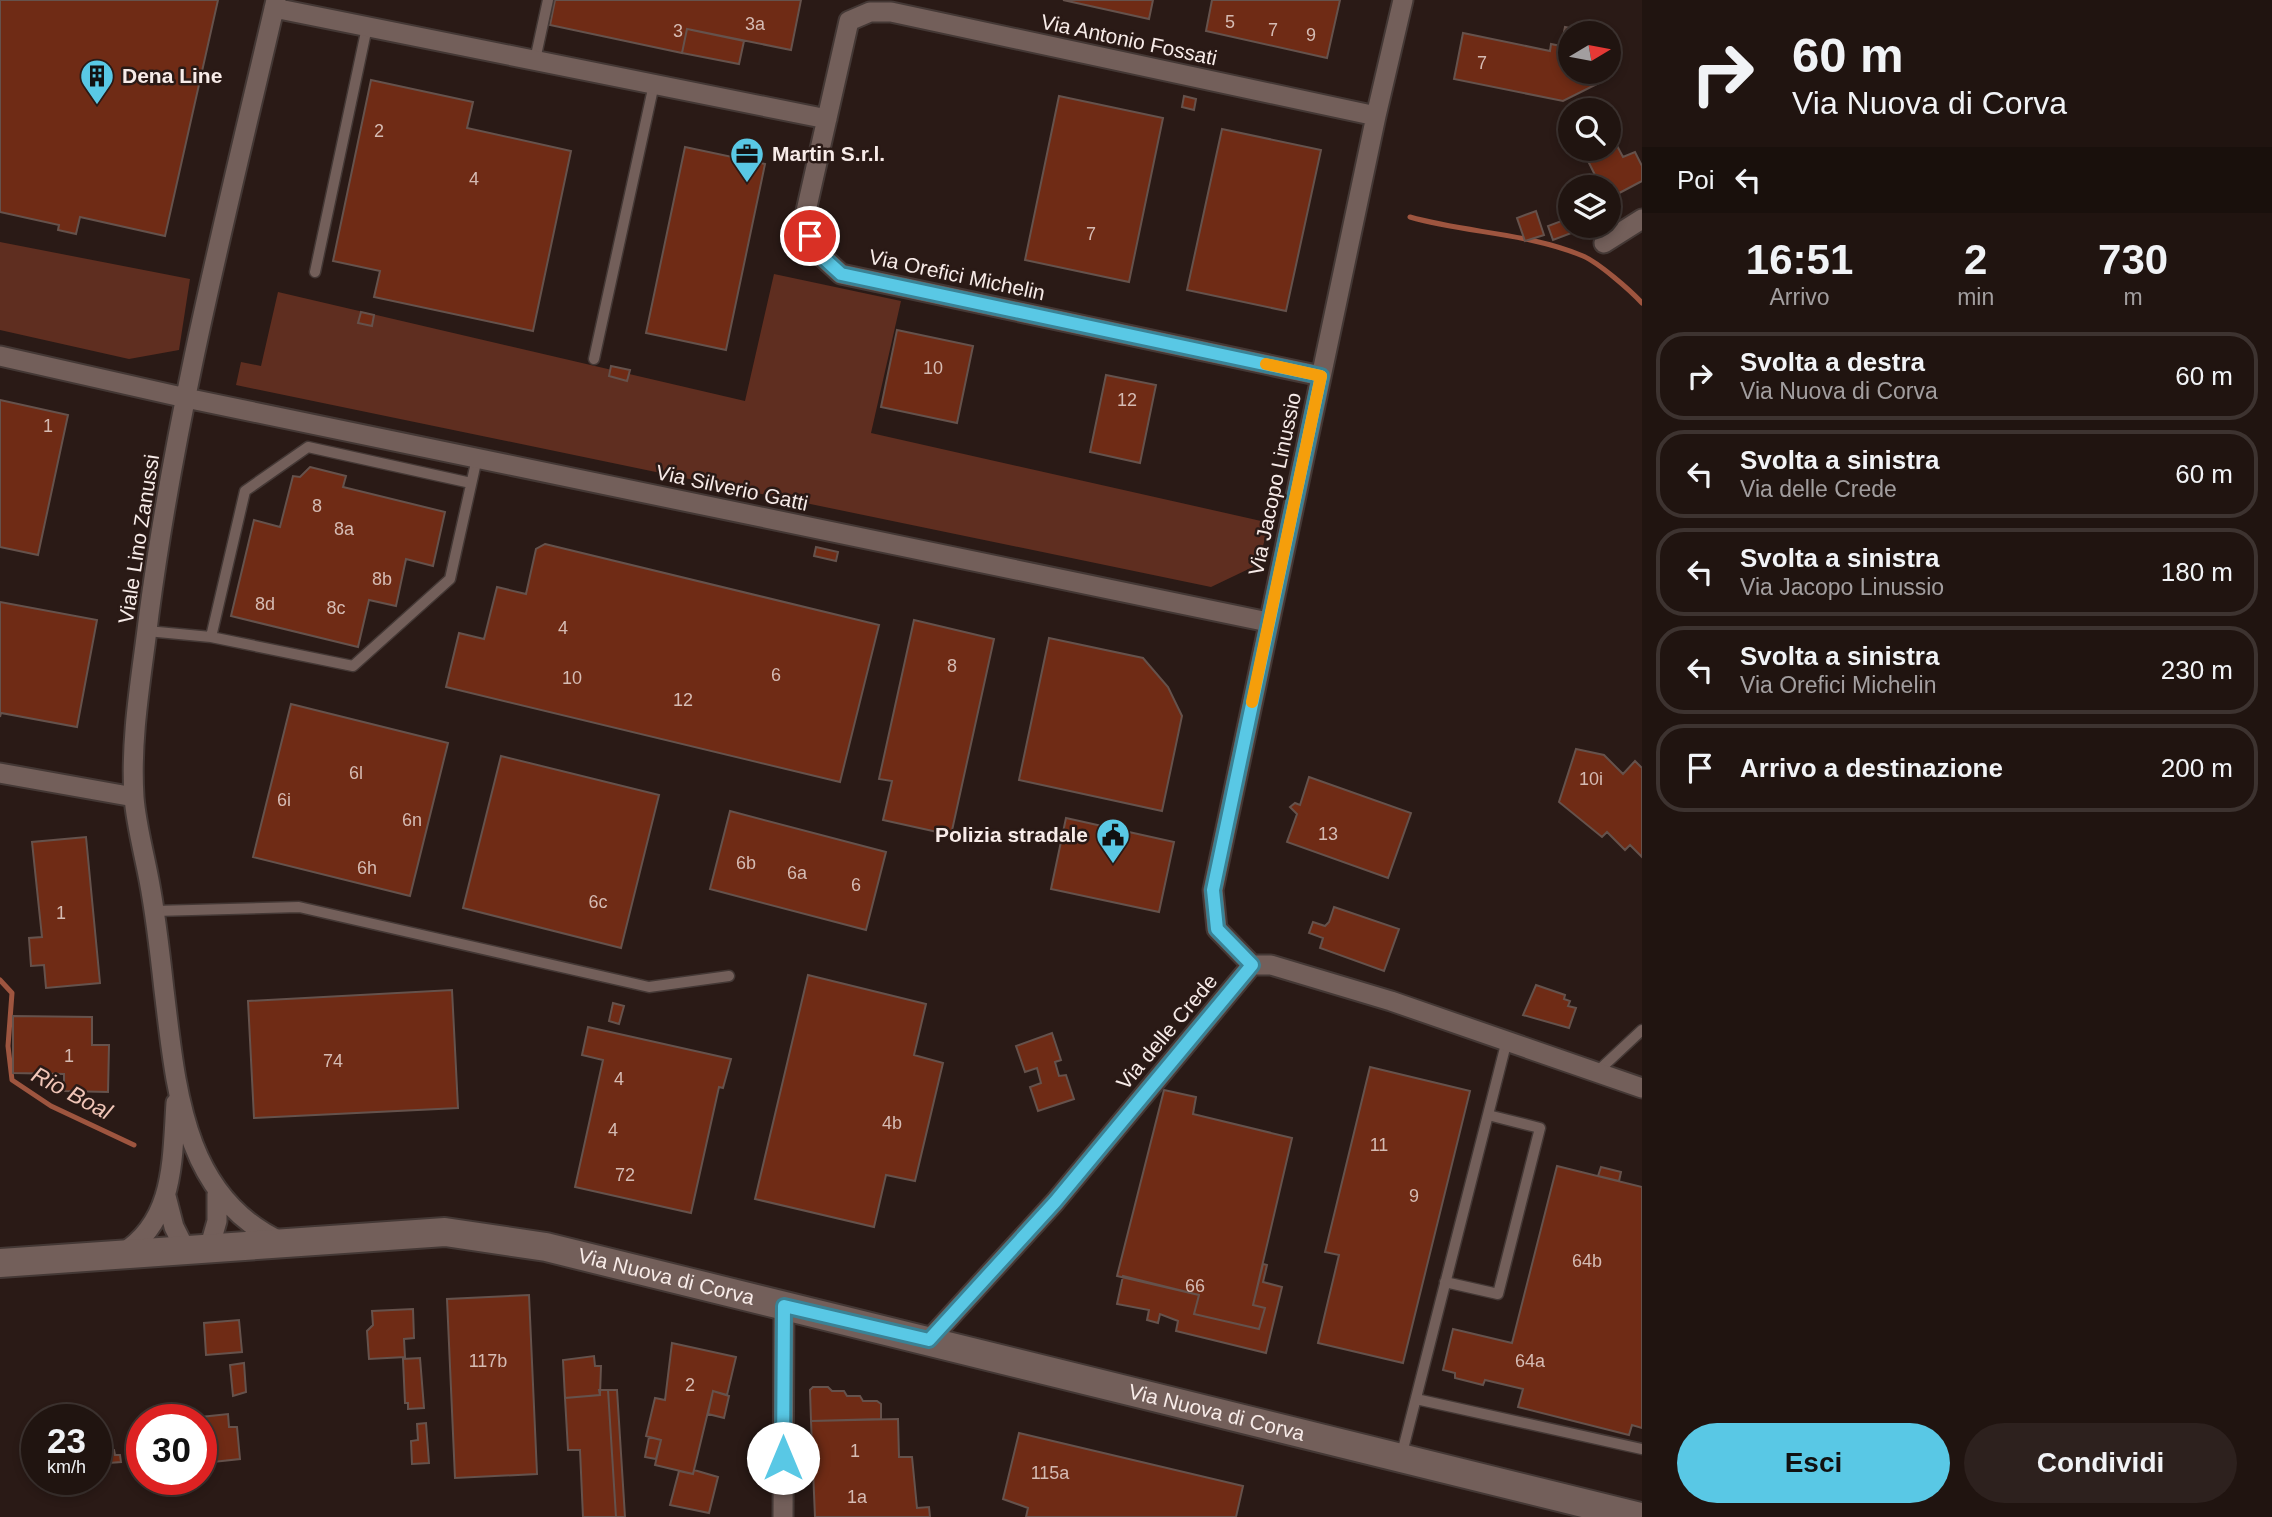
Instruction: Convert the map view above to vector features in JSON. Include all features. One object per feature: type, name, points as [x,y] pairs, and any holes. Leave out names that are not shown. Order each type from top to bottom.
[{"type":"main road","name":"Via Nuova di Corva","points":[[0,1263],[445,1233],[546,1247],[1640,1517]]},
{"type":"street","name":"Via Jacopo Linussio","points":[[1252,965],[1217,929],[1213,890],[1376,116],[1403,0]]},
{"type":"street","points":[[275,4],[367,27],[827,119]]},
{"type":"street","name":"Viale Lino Zanussi","points":[[275,4],[186,398],[156,564],[135,730],[134,797],[155,911],[177,1092],[197,1153],[217,1194],[262,1233],[286,1243]]},
{"type":"street","name":"Via Antonio Fossati","points":[[827,119],[849,21],[870,12],[891,12],[1376,116]]},
{"type":"street","name":"Via Orefici Michelin","points":[[827,119],[804,220],[816,251],[841,274],[1321,376]]},
{"type":"street","points":[[1604,243],[1642,219]]},
{"type":"street","name":"Via Silverio Gatti","points":[[0,356],[186,398],[1268,622]]},
{"type":"street","points":[[0,773],[134,797]]},
{"type":"street","points":[[1252,965],[1271,965],[1598,1071],[1642,1088]]},
{"type":"street","name":"Via delle Crede","points":[[929,1340],[1055,1202],[1252,965]]},
{"type":"street","name":"Viale Lino Zanussi","points":[[177,1092],[166,1196],[174,1227],[198,1250],[217,1221],[217,1194]]},
{"type":"street","name":"Viale Lino Zanussi","points":[[118,1256],[139,1243],[166,1196]]},
{"type":"street","points":[[783,1517],[784,1306]]},
{"type":"lane","points":[[535,61],[548,0]]},
{"type":"lane","points":[[314,272],[367,27]]},
{"type":"lane","points":[[594,359],[654,84]]},
{"type":"lane","points":[[211,637],[245,491],[308,447],[471,483]]},
{"type":"lane","points":[[147,631],[211,637],[354,666],[450,579],[477,458]]},
{"type":"lane","points":[[155,911],[299,907],[649,987],[729,976]]},
{"type":"lane","points":[[1598,1071],[1642,1030]]},
{"type":"lane","points":[[1401,1458],[1507,1041]]},
{"type":"lane","points":[[1445,1282],[1498,1294],[1538,1140],[1541,1128],[1488,1115]]},
{"type":"lane","points":[[1416,1399],[1642,1449]]},
{"type":"shaded area","points":[[0,242],[190,279],[179,350],[129,359],[0,330]]},
{"type":"shaded area","points":[[774,274],[901,301],[871,433],[1270,523],[1257,565],[1211,587],[236,385],[241,362],[261,366],[278,292],[745,401]]},
{"type":"building","name":"Dena Line","points":[[0,0],[218,0],[165,236],[80,217],[76,234],[58,230],[59,225],[0,212]]},
{"type":"building","points":[[555,0],[801,0],[791,50],[687,29],[682,53],[550,25]]},
{"type":"building","points":[[1063,0],[1153,0],[1149,19]]},
{"type":"building","points":[[1212,0],[1340,0],[1327,58],[1206,31]]},
{"type":"building","points":[[687,29],[744,41],[739,64],[682,53]]},
{"type":"building","points":[[1463,33],[1550,51],[1551,44],[1558,45],[1558,84],[1597,84],[1569,98],[1558,100],[1454,79]]},
{"type":"building","points":[[371,80],[473,102],[467,128],[571,151],[533,331],[374,297],[380,271],[333,261]]},
{"type":"building","points":[[1059,96],[1163,118],[1129,282],[1025,260]]},
{"type":"building","points":[[1184,96],[1196,99],[1194,110],[1182,107]]},
{"type":"building","points":[[1222,129],[1321,150],[1286,311],[1187,290]]},
{"type":"building","points":[[685,147],[765,164],[726,350],[646,333]]},
{"type":"building","points":[[1635,152],[1642,166],[1642,181],[1621,192],[1621,175],[1595,175],[1588,161],[1621,161],[1621,153],[1623,157]]},
{"type":"building","points":[[1536,211],[1544,235],[1525,241],[1517,218]]},
{"type":"building","points":[[1558,222],[1558,238],[1553,240],[1548,226]]},
{"type":"building","points":[[361,312],[374,315],[372,326],[358,323]]},
{"type":"building","points":[[897,330],[973,346],[957,423],[881,407]]},
{"type":"building","points":[[611,366],[630,370],[627,381],[609,376]]},
{"type":"building","points":[[1106,375],[1156,385],[1140,463],[1090,452]]},
{"type":"building","points":[[0,400],[68,415],[38,555],[0,547]]},
{"type":"building","points":[[310,467],[346,476],[343,487],[445,512],[433,566],[406,559],[396,606],[369,600],[358,647],[231,616],[254,520],[280,527],[293,476],[300,477]]},
{"type":"building","points":[[545,544],[879,625],[840,782],[446,687],[459,633],[484,639],[497,587],[526,594],[536,549]]},
{"type":"building","points":[[816,547],[838,552],[836,561],[814,556]]},
{"type":"building","points":[[0,602],[97,620],[77,727],[1,713],[0,717]]},
{"type":"building","points":[[914,620],[994,639],[951,835],[883,820],[892,781],[879,779]]},
{"type":"building","points":[[1049,638],[1143,658],[1168,687],[1182,716],[1162,811],[1019,780]]},
{"type":"building","points":[[291,704],[448,743],[410,896],[253,857]]},
{"type":"building","points":[[1576,749],[1604,755],[1623,774],[1635,761],[1642,768],[1642,857],[1630,845],[1625,850],[1607,832],[1602,837],[1559,802]]},
{"type":"building","points":[[501,756],[659,795],[621,948],[463,908]]},
{"type":"building","points":[[1309,777],[1411,813],[1388,878],[1287,842],[1297,814],[1290,807],[1295,803],[1300,805]]},
{"type":"building","points":[[730,811],[886,852],[866,930],[710,889]]},
{"type":"building","name":"Polizia stradale","points":[[1066,818],[1174,842],[1159,912],[1051,889]]},
{"type":"building","points":[[86,837],[100,983],[46,988],[44,965],[31,966],[29,938],[42,937],[32,842]]},
{"type":"building","points":[[1334,907],[1399,929],[1384,971],[1320,948],[1323,938],[1309,933],[1313,922],[1325,926],[1329,922]]},
{"type":"building","points":[[808,975],[926,1004],[914,1055],[943,1063],[915,1181],[886,1175],[874,1227],[755,1199]]},
{"type":"building","points":[[1536,985],[1565,995],[1564,999],[1570,1001],[1568,1006],[1576,1008],[1569,1028],[1523,1015]]},
{"type":"building","points":[[452,990],[458,1108],[254,1118],[248,1001]]},
{"type":"building","points":[[613,1003],[624,1006],[619,1024],[609,1021]]},
{"type":"building","points":[[13,1016],[92,1017],[92,1045],[109,1045],[108,1092],[64,1091],[64,1074],[13,1073]]},
{"type":"building","points":[[588,1027],[731,1059],[723,1088],[719,1087],[691,1213],[575,1187],[603,1060],[582,1055]]},
{"type":"building","points":[[1052,1033],[1061,1060],[1055,1062],[1059,1076],[1066,1075],[1074,1099],[1038,1111],[1030,1087],[1041,1083],[1037,1068],[1025,1072],[1016,1046]]},
{"type":"building","points":[[1370,1067],[1470,1091],[1403,1363],[1318,1343],[1339,1255],[1325,1252]]},
{"type":"building","points":[[1164,1090],[1196,1097],[1193,1114],[1292,1138],[1253,1305],[1265,1308],[1259,1329],[1194,1314],[1199,1295],[1117,1276]]},
{"type":"building","points":[[1557,1166],[1642,1187],[1642,1428],[1632,1425],[1629,1435],[1518,1407],[1523,1389],[1485,1380],[1483,1385],[1455,1378],[1455,1373],[1443,1370],[1453,1329],[1512,1343]]},
{"type":"building","points":[[1601,1167],[1621,1172],[1619,1181],[1598,1176]]},
{"type":"building","points":[[1263,1264],[1267,1265],[1263,1282],[1282,1287],[1266,1353],[1176,1331],[1178,1321],[1160,1314],[1158,1323],[1147,1320],[1149,1310],[1117,1304],[1123,1276],[1199,1295],[1194,1314],[1259,1329],[1265,1308],[1253,1305]]},
{"type":"building","points":[[529,1295],[537,1474],[455,1478],[447,1299]]},
{"type":"building","points":[[413,1309],[414,1338],[404,1339],[405,1357],[369,1359],[367,1331],[373,1325],[372,1311]]},
{"type":"building","points":[[239,1320],[242,1352],[206,1355],[204,1323]]},
{"type":"building","points":[[672,1343],[736,1357],[727,1395],[713,1391],[693,1474],[655,1465],[661,1440],[646,1436],[655,1398],[665,1400]]},
{"type":"building","points":[[594,1356],[595,1366],[601,1366],[600,1395],[565,1398],[563,1360]]},
{"type":"building","points":[[420,1358],[424,1408],[408,1409],[408,1403],[405,1403],[403,1359]]},
{"type":"building","points":[[244,1363],[246,1392],[233,1396],[230,1365]]},
{"type":"building","points":[[813,1387],[828,1387],[832,1391],[844,1391],[847,1396],[860,1396],[863,1401],[877,1401],[881,1404],[881,1419],[811,1421],[810,1390]]},
{"type":"building","points":[[599,1390],[608,1390],[616,1517],[583,1517],[580,1450],[568,1450],[565,1398],[600,1395]]},
{"type":"building","points":[[608,1390],[617,1390],[625,1517],[616,1517]]},
{"type":"building","points":[[713,1391],[729,1396],[724,1418],[708,1414]]},
{"type":"building","points":[[228,1414],[229,1427],[237,1427],[240,1459],[217,1462],[217,1415]]},
{"type":"building","points":[[898,1419],[899,1457],[912,1457],[917,1508],[929,1507],[930,1517],[815,1517],[811,1421]]},
{"type":"building","points":[[426,1423],[429,1463],[412,1464],[411,1441],[418,1440],[417,1424]]},
{"type":"building","points":[[1019,1433],[1243,1486],[1236,1517],[1026,1517],[1028,1508],[1003,1499]]},
{"type":"building","points":[[649,1437],[661,1440],[656,1459],[645,1457]]},
{"type":"building","points":[[112,1450],[115,1455],[120,1455],[121,1462],[112,1463]]},
{"type":"building","points":[[694,1470],[718,1477],[709,1513],[670,1505],[679,1471],[693,1474]]},
{"type":"waterway","points":[[1410,217],[1562,248],[1597,264],[1642,303]]},
{"type":"waterway","name":"Rio Boal","points":[[0,980],[12,993],[8,1046],[12,1080],[51,1106],[134,1145]]},
{"type":"slow traffic","points":[[1252,702],[1321,376],[1266,364]]},
{"type":"place","name":"Dena Line","points":[[97,106]]},
{"type":"place","name":"Martin S.r.l.","points":[[747,184]]},
{"type":"place","name":"Polizia stradale","points":[[1113,865]]},
{"type":"route","points":[[783,1458],[784,1306],[929,1340],[1055,1202],[1252,965],[1217,929],[1213,890],[1321,376],[841,274],[816,251],[810,236]]}]
